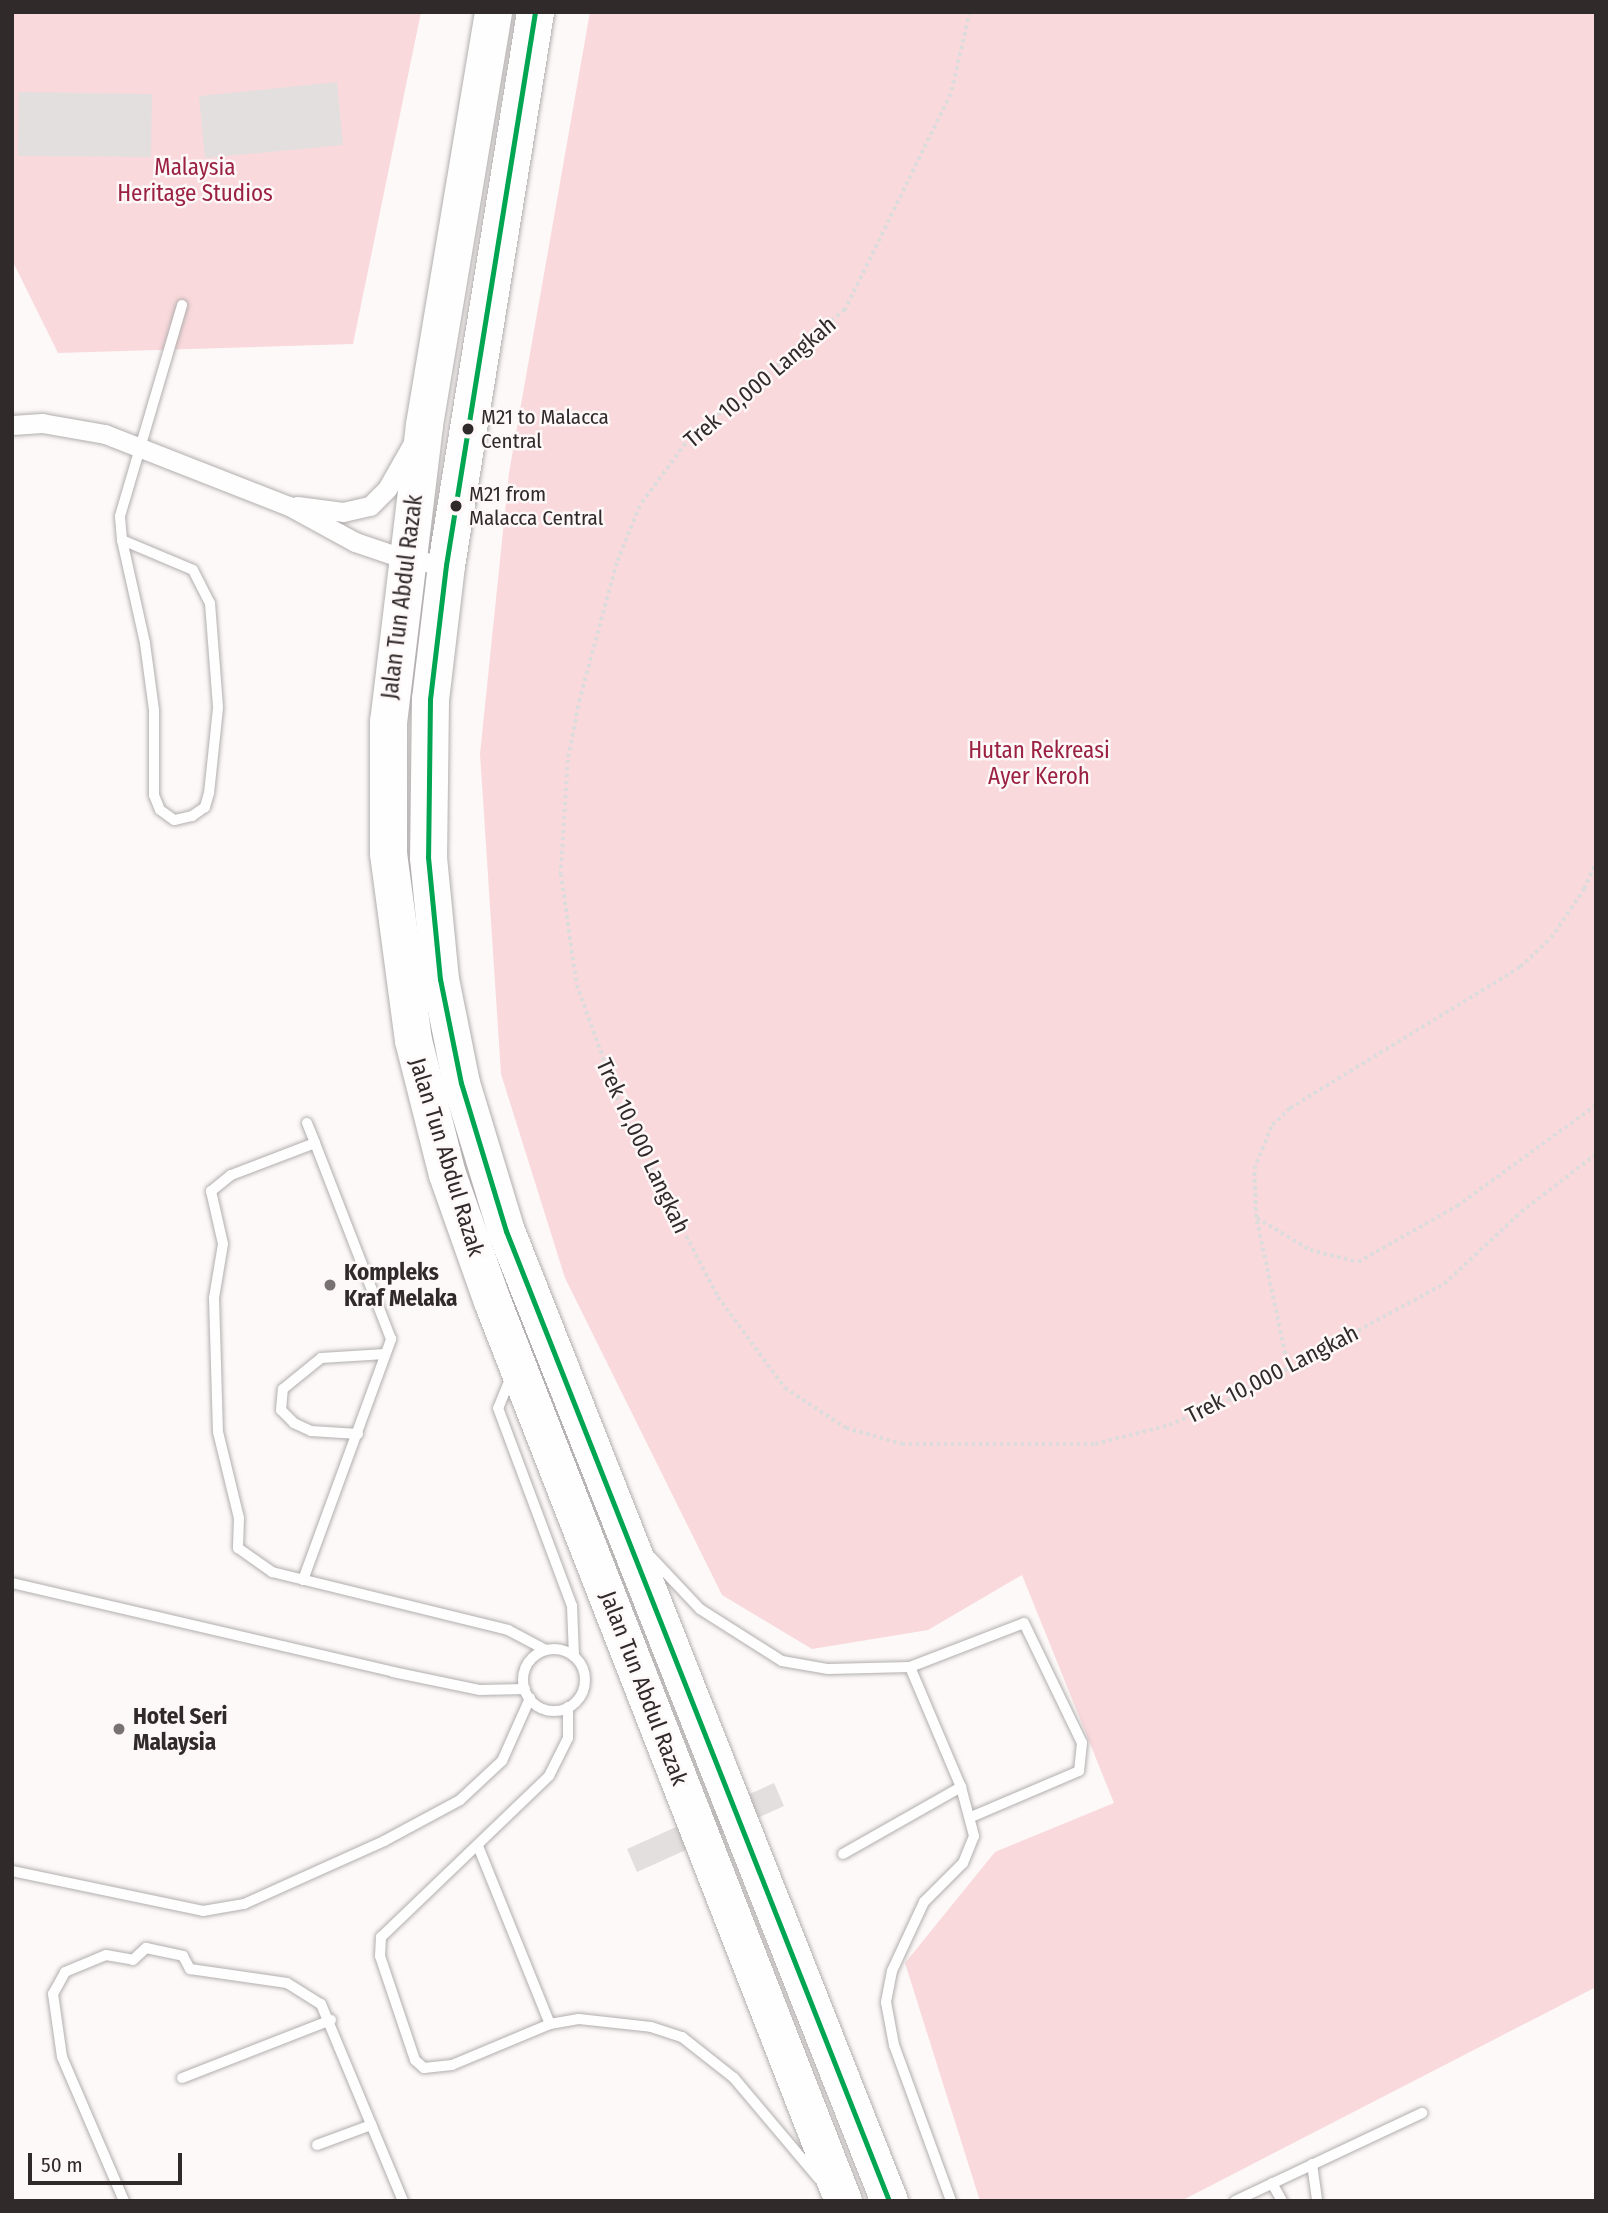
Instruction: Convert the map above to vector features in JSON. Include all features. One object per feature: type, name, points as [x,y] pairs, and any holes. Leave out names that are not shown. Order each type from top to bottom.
[{"type":"highway","name":"Jalan Tun Abdul Razak","points":[[493,12],[424,425],[405,559],[386,785],[400,961],[413,1040],[444,1163],[517,1364],[844,2201]]},
{"type":"highway","name":"Jalan Tun Abdul Razak","points":[[535,12],[446,565],[430,699],[426,803],[432,927],[448,1024],[506,1231],[889,2201]]},
{"type":"street","points":[[12,425],[76,426],[139,447],[289,506],[355,542],[405,559],[446,565]]},
{"type":"street","points":[[289,506],[343,512],[370,506],[387,489],[424,425]]},
{"type":"lane","points":[[122,540],[192,570],[210,603],[218,709],[209,793],[205,807],[192,816],[174,820],[160,810],[154,795],[154,710],[122,540],[125,484],[139,447],[182,305]]},
{"type":"lane","points":[[303,1580],[391,1339],[388,1323],[307,1123]]},
{"type":"lane","points":[[315,1143],[231,1175],[211,1191],[211,1207],[223,1244],[214,1298],[218,1432],[239,1518],[238,1548],[272,1572],[508,1630],[546,1650],[574,1656]]},
{"type":"lane","points":[[358,1434],[311,1431],[294,1423],[281,1409],[283,1389],[321,1358],[385,1354]]},
{"type":"lane","points":[[517,1364],[498,1408],[572,1606],[574,1656],[585,1684],[568,1707],[563,1757],[515,1812],[381,1937],[380,1956],[415,2060],[424,2068],[452,2065],[550,2024],[608,2018],[682,2038],[734,2078],[837,2201]]},
{"type":"lane","points":[[617,1517],[680,1593],[743,1640],[782,1661],[828,1669],[910,1667],[1024,1623],[1082,1744],[1079,1771],[971,1817]]},
{"type":"lane","points":[[12,1583],[393,1672],[480,1690],[527,1694],[547,1709],[568,1707]]},
{"type":"lane","points":[[12,1871],[204,1911],[244,1903],[384,1841],[460,1800],[502,1761],[527,1694],[525,1670],[546,1650]]},
{"type":"lane","points":[[910,1667],[971,1817],[970,1852],[924,1902],[892,1971],[886,2002],[894,2045],[951,2201]]},
{"type":"lane","points":[[843,1854],[961,1787]]},
{"type":"lane","points":[[478,1846],[550,2024]]},
{"type":"lane","points":[[124,2201],[62,2057],[53,1994],[65,1972],[106,1955],[133,1960],[146,1948],[183,1956],[190,1969],[287,1983],[306,1991],[331,2020],[403,2201]]},
{"type":"lane","points":[[182,2078],[331,2020]]},
{"type":"lane","points":[[1235,2201],[1422,2113]]},
{"type":"lane","points":[[317,2145],[371,2125]]},
{"type":"lane","points":[[1312,2164],[1317,2201]]},
{"type":"lane","points":[[1272,2183],[1282,2201]]},
{"type":"path","name":"Trek 10,000 Langkah","points":[[970,12],[951,94],[845,310],[690,438],[640,506],[617,563],[568,760],[561,874],[577,985],[625,1118],[718,1297],[785,1388],[811,1410],[846,1428],[902,1444],[1095,1444],[1169,1425],[1288,1368],[1444,1284],[1521,1212],[1596,1154]]},
{"type":"path","points":[[1288,1368],[1256,1218],[1254,1169],[1272,1125],[1520,968],[1551,938],[1584,889],[1596,862]]},
{"type":"path","points":[[1256,1218],[1310,1250],[1358,1262],[1457,1206],[1596,1105]]},
{"type":"green space","name":"Malaysia Heritage Studios","points":[[12,12],[421,12],[353,344],[58,353],[12,260]]},
{"type":"green space","name":"Hutan Rekreasi Ayer Keroh","points":[[590,12],[1596,12],[1596,1987],[1181,2201],[980,2201],[905,1963],[995,1852],[1114,1803],[1022,1575],[928,1630],[812,1649],[722,1595],[565,1278],[501,1074],[480,754],[509,473]]},
{"type":"building","points":[[337,82],[343,145],[205,158],[199,96]]},
{"type":"building","points":[[19,92],[152,94],[151,157],[18,156]]},
{"type":"building","points":[[774,1783],[784,1806],[637,1872],[627,1849]]},
{"type":"transit line","points":[[535,12],[446,565],[430,699],[428,857],[440,979],[461,1083],[506,1231],[889,2201]]},
{"type":"place","name":"M21 to Malacca Central","points":[[468,429]]},
{"type":"place","name":"M21 from Malacca Central","points":[[456,506]]},
{"type":"place","name":"Kompleks Kraf Melaka","points":[[330,1285]]},
{"type":"place","name":"Hotel Seri Malaysia","points":[[119,1729]]}]
